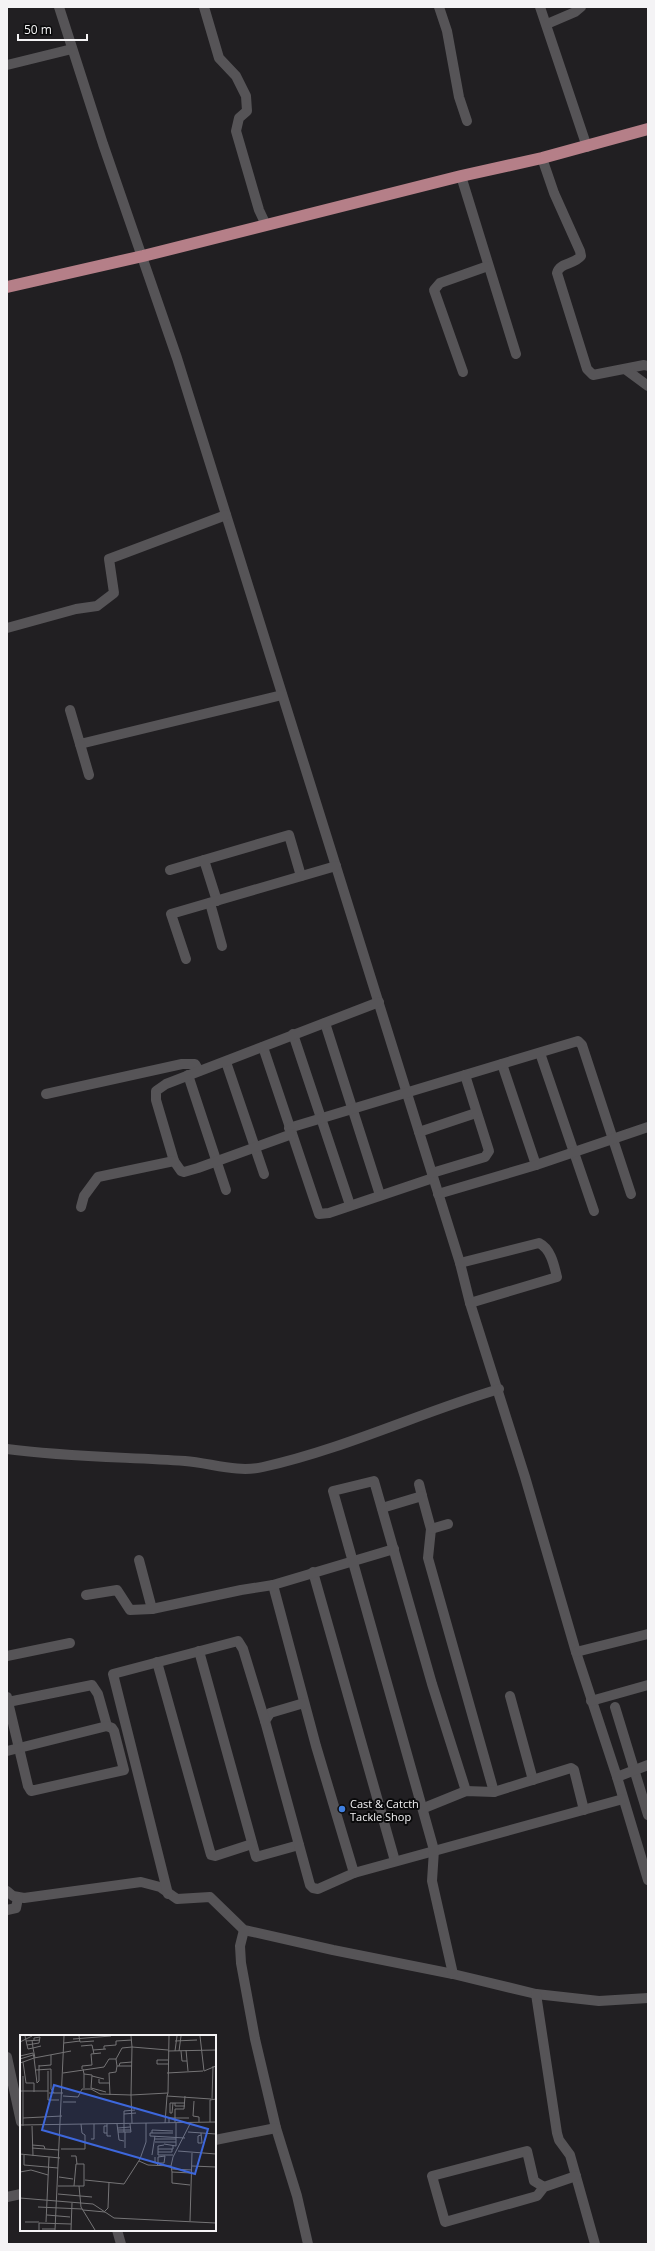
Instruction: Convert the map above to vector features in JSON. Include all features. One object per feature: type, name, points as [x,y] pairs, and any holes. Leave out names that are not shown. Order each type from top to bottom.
[{"type":"main road","points":[[7,287],[143,256],[461,176],[587,147],[648,129]]},
{"type":"street","points":[[58,7],[119,192],[143,256],[226,515],[407,1091],[460,1263],[470,1303],[499,1389],[576,1652],[617,1777],[648,1880]]},
{"type":"street","points":[[204,7],[219,58],[230,68],[246,96],[247,111],[239,118],[236,131],[259,210],[266,225]]},
{"type":"street","points":[[439,7],[447,32],[459,97],[467,121]]},
{"type":"street","points":[[540,7],[547,24],[587,147]]},
{"type":"street","points":[[547,24],[575,12],[581,7]]},
{"type":"street","points":[[7,65],[72,48]]},
{"type":"street","points":[[542,158],[554,194],[580,251],[581,256],[578,260],[562,265],[557,273],[587,369],[593,375],[644,365],[648,366]]},
{"type":"street","points":[[461,176],[516,354]]},
{"type":"street","points":[[463,372],[434,290],[440,283],[488,266]]},
{"type":"street","points":[[625,369],[648,386]]},
{"type":"street","points":[[7,628],[76,609],[97,606],[114,593],[109,566],[110,559],[226,515]]},
{"type":"street","points":[[80,744],[282,695]]},
{"type":"street","points":[[70,710],[89,775]]},
{"type":"street","points":[[170,870],[289,835],[301,876]]},
{"type":"street","points":[[204,860],[222,946]]},
{"type":"street","points":[[186,959],[171,914],[336,866]]},
{"type":"street","points":[[379,1002],[293,1034],[226,1062],[188,1075],[160,1087],[156,1095],[174,1161],[178,1169],[184,1172],[218,1162],[322,1118],[407,1091],[540,1053],[575,1041],[580,1043],[632,1194]]},
{"type":"street","points":[[325,1023],[380,1195]]},
{"type":"street","points":[[293,1034],[350,1205]]},
{"type":"street","points":[[263,1047],[317,1212],[322,1215],[432,1176],[488,1154],[487,1144],[465,1075]]},
{"type":"street","points":[[540,1053],[594,1211]]},
{"type":"street","points":[[226,1062],[264,1174]]},
{"type":"street","points":[[46,1094],[182,1064],[195,1064],[199,1072]]},
{"type":"street","points":[[502,1064],[536,1165]]},
{"type":"street","points":[[188,1075],[226,1190]]},
{"type":"street","points":[[419,1132],[476,1113]]},
{"type":"street","points":[[438,1194],[536,1165],[648,1127]]},
{"type":"street","points":[[81,1207],[84,1196],[98,1177],[174,1161]]},
{"type":"street","points":[[460,1263],[539,1243],[546,1248],[550,1254],[558,1277],[470,1303]]},
{"type":"street","points":[[7,1449],[51,1455],[185,1461],[246,1469],[262,1467],[308,1454],[448,1404],[499,1389]]},
{"type":"street","points":[[453,1974],[432,1880],[434,1850],[424,1808],[333,1491],[374,1481],[432,1684],[466,1790]]},
{"type":"street","points":[[419,1484],[431,1529],[428,1558],[494,1792]]},
{"type":"street","points":[[382,1508],[422,1496]]},
{"type":"street","points":[[431,1529],[448,1524]]},
{"type":"street","points":[[86,1595],[117,1590],[130,1610],[152,1609],[241,1590],[273,1585],[312,1572],[394,1549]]},
{"type":"street","points":[[140,1560],[152,1609]]},
{"type":"street","points":[[312,1572],[395,1861]]},
{"type":"street","points":[[273,1585],[304,1703],[354,1874]]},
{"type":"street","points":[[576,1652],[648,1634]]},
{"type":"street","points":[[168,1894],[113,1674],[238,1641],[241,1644],[265,1721],[310,1885],[313,1888],[318,1888],[354,1874],[395,1861],[623,1799]]},
{"type":"street","points":[[7,1656],[70,1643]]},
{"type":"street","points":[[199,1652],[256,1856],[299,1845]]},
{"type":"street","points":[[157,1662],[211,1855],[215,1856],[252,1844]]},
{"type":"street","points":[[7,1751],[19,1748],[107,1726],[112,1728],[114,1731],[124,1770],[34,1792],[28,1786],[19,1748],[7,1701],[92,1685],[98,1694],[107,1726]]},
{"type":"street","points":[[592,1701],[648,1685]]},
{"type":"street","points":[[510,1696],[533,1780]]},
{"type":"street","points":[[265,1721],[270,1713],[304,1703]]},
{"type":"street","points":[[615,1707],[648,1815]]},
{"type":"street","points":[[617,1777],[648,1766]]},
{"type":"street","points":[[424,1808],[466,1790],[494,1792],[572,1769],[584,1810]]},
{"type":"street","points":[[7,1891],[11,1895],[18,1898],[80,1892],[141,1882],[160,1887],[177,1899],[187,1900],[210,1897],[244,1930],[333,1950],[453,1974],[536,1994],[599,2001],[648,1998]]},
{"type":"street","points":[[7,1910],[16,1908],[18,1898]]},
{"type":"street","points":[[244,1930],[240,1946],[241,1963],[255,2039],[276,2128],[297,2196],[308,2244]]},
{"type":"street","points":[[536,1994],[553,2116],[559,2140],[570,2155],[595,2244]]},
{"type":"street","points":[[7,2057],[20,2117]]},
{"type":"street","points":[[216,2140],[276,2128]]},
{"type":"street","points":[[544,2187],[534,2181],[527,2151],[432,2176],[445,2222],[537,2196],[544,2187],[576,2176]]},
{"type":"street","points":[[7,2197],[20,2194]]},
{"type":"street","points":[[117,2231],[121,2244]]},
{"type":"place","name":"Cast & Catcth Tackle Shop","points":[[342,1809]]}]
